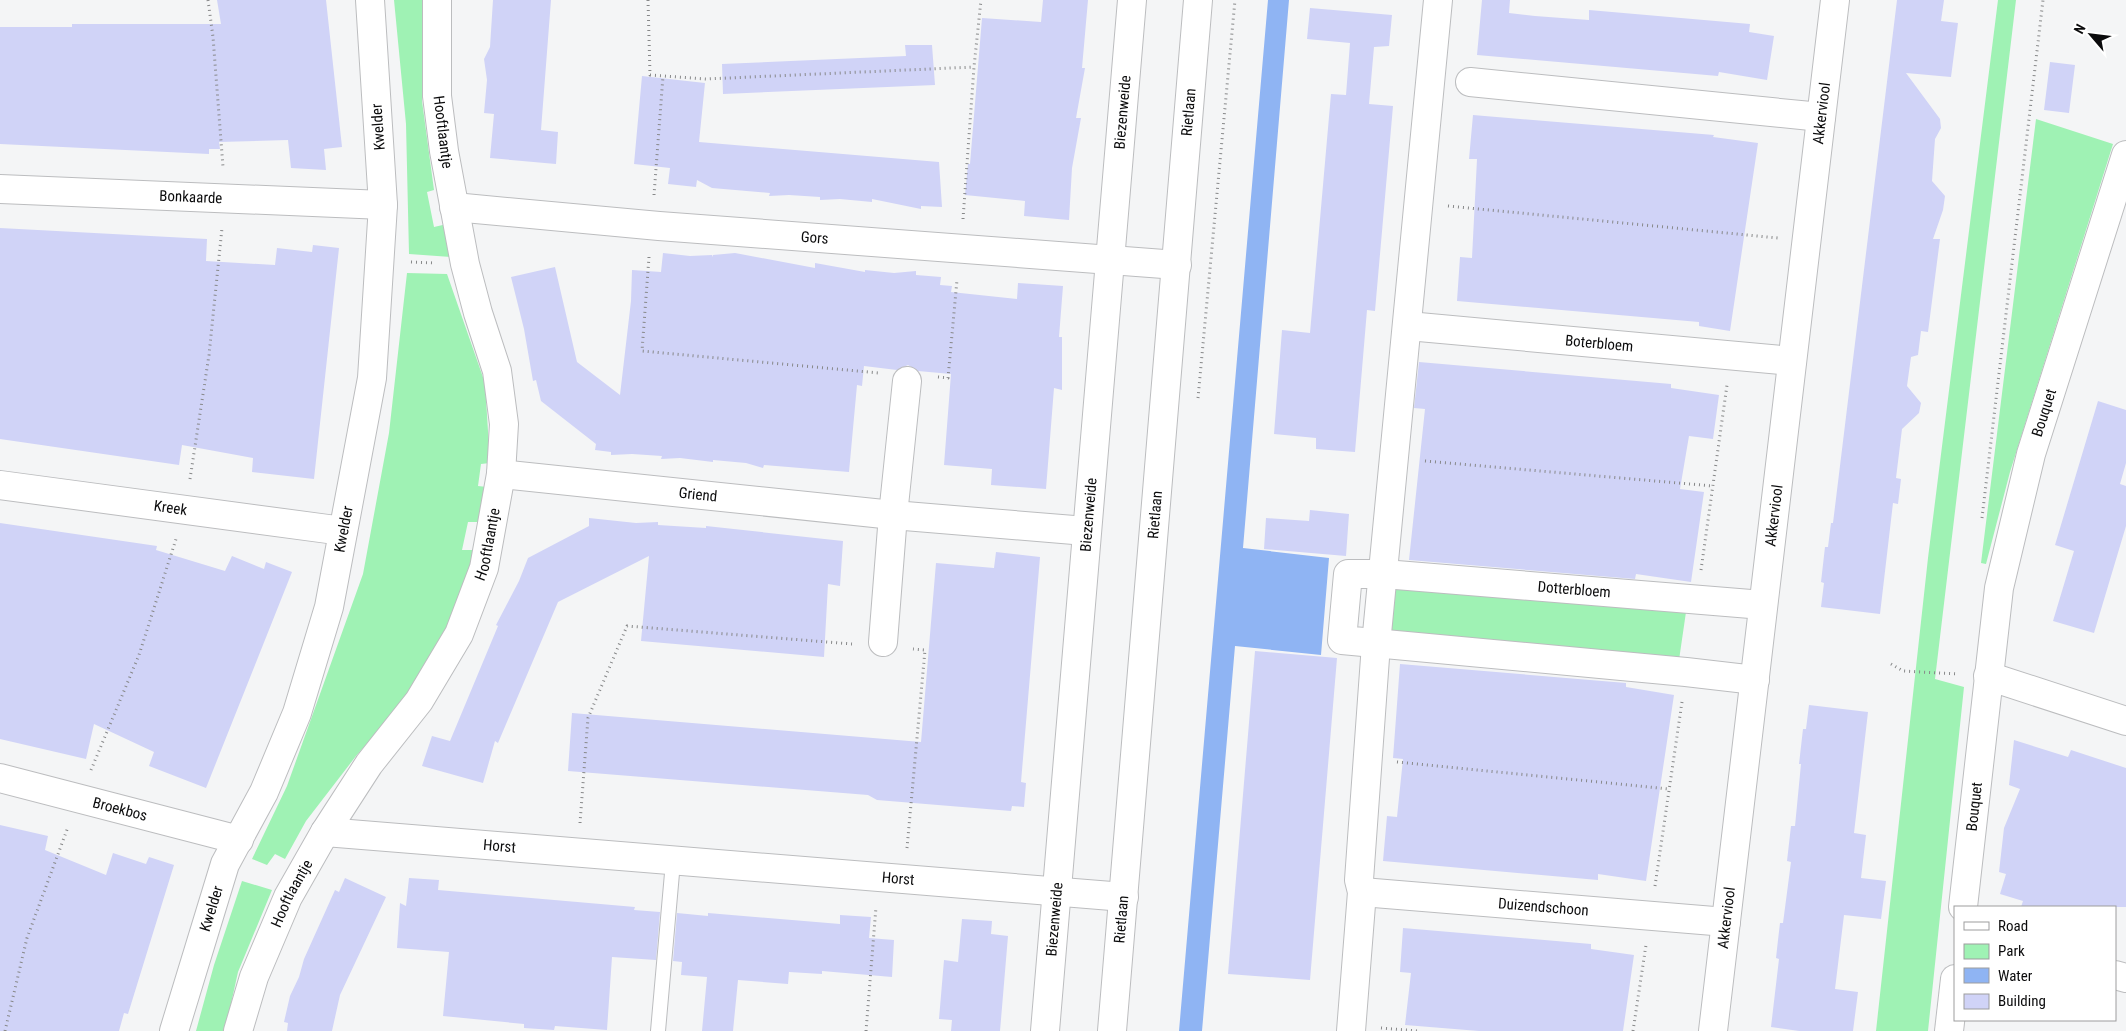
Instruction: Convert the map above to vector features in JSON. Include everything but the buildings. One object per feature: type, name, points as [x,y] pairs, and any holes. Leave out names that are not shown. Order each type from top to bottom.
[{"type":"street","name":"Kwelder","points":[[174,1031],[224,864],[264,792],[297,713],[329,607],[372,378],[380,261],[383,205],[370,0]]},
{"type":"street","name":"Hooftlaantje","points":[[238,1031],[254,978],[288,897],[325,832],[369,764],[419,701],[459,634],[484,568],[501,474],[504,424],[498,372],[478,313],[465,264],[454,208],[437,96],[437,0]]},
{"type":"street","name":"Biezenweide","points":[[1044,1031],[1058,891],[1086,531],[1112,260],[1132,0]]},
{"type":"street","name":"Rietlaan","points":[[1112,1031],[1198,0]]},
{"type":"street","points":[[1351,1031],[1362,892],[1359,880],[1389,502],[1420,204],[1438,0]]},
{"type":"street","name":"Akkerviool","points":[[1712,1031],[1835,0]]},
{"type":"street","points":[[1470,82],[1821,116]]},
{"type":"street","name":"Bouquet","points":[[1963,906],[1999,588],[2031,454],[2126,155]]},
{"type":"street","name":"Bonkaarde","points":[[0,189],[383,205]]},
{"type":"street","name":"Gors","points":[[454,208],[659,226],[1177,265]]},
{"type":"street","name":"Boterbloem","points":[[1408,326],[1792,361]]},
{"type":"street","points":[[884,645],[893,515],[908,381]]},
{"type":"street","name":"Griend","points":[[501,474],[893,515],[1086,531]]},
{"type":"street","name":"Kreek","points":[[0,485],[343,531]]},
{"type":"street","name":"Dotterbloem","points":[[1384,574],[1764,605]]},
{"type":"street","points":[[1377,648],[1686,672],[1755,680]]},
{"type":"street","points":[[1988,676],[2126,721]]},
{"type":"street","name":"Broekbos","points":[[0,778],[239,840]]},
{"type":"street","name":"Horst","points":[[325,832],[673,862],[1124,897]]},
{"type":"street","name":"Duizendschoon","points":[[1362,892],[1726,922]]},
{"type":"street","points":[[1949,1031],[1954,988]]},
{"type":"lane","points":[[658,1031],[673,862]]},
{"type":"path","points":[[648,0],[650,75],[706,79],[974,67]]},
{"type":"path","points":[[1981,523],[2043,0]]},
{"type":"path","points":[[1420,204],[1806,240]]},
{"type":"path","points":[[380,261],[465,264]]},
{"type":"path","points":[[1696,600],[1728,384]]},
{"type":"path","points":[[1394,459],[1713,486]]},
{"type":"path","points":[[578,854],[588,718],[626,626],[884,645],[924,650],[892,879],[866,1031]]},
{"type":"path","points":[[1891,664],[1902,671],[1960,675]]},
{"type":"path","points":[[1655,887],[1686,672]]},
{"type":"path","points":[[1369,759],[1669,789]]},
{"type":"path","points":[[1633,1031],[1648,935]]},
{"type":"green space","points":[[394,0],[426,0],[422,101],[434,190],[427,192],[434,227],[447,224],[451,257],[409,254],[406,124]]},
{"type":"green space","points":[[1998,0],[2016,0],[1935,679],[1964,687],[1928,1031],[1876,1031],[1928,558]]},
{"type":"green space","points":[[2036,119],[2113,144],[2010,472],[1986,564],[1981,563]]},
{"type":"green space","points":[[407,273],[447,274],[485,383],[490,463],[481,464],[478,486],[487,487],[478,522],[468,522],[462,550],[477,550],[437,656],[400,706],[356,756],[306,821],[285,859],[275,854],[267,865],[252,859],[287,786],[363,574],[389,433]]},
{"type":"green space","points":[[1391,587],[1686,612],[1679,660],[1387,635]]},
{"type":"green space","points":[[242,881],[272,890],[238,972],[225,1031],[196,1031],[214,965]]},
{"type":"water","points":[[1268,0],[1289,0],[1243,548],[1329,558],[1321,655],[1235,646],[1202,1031],[1179,1031]]}]
